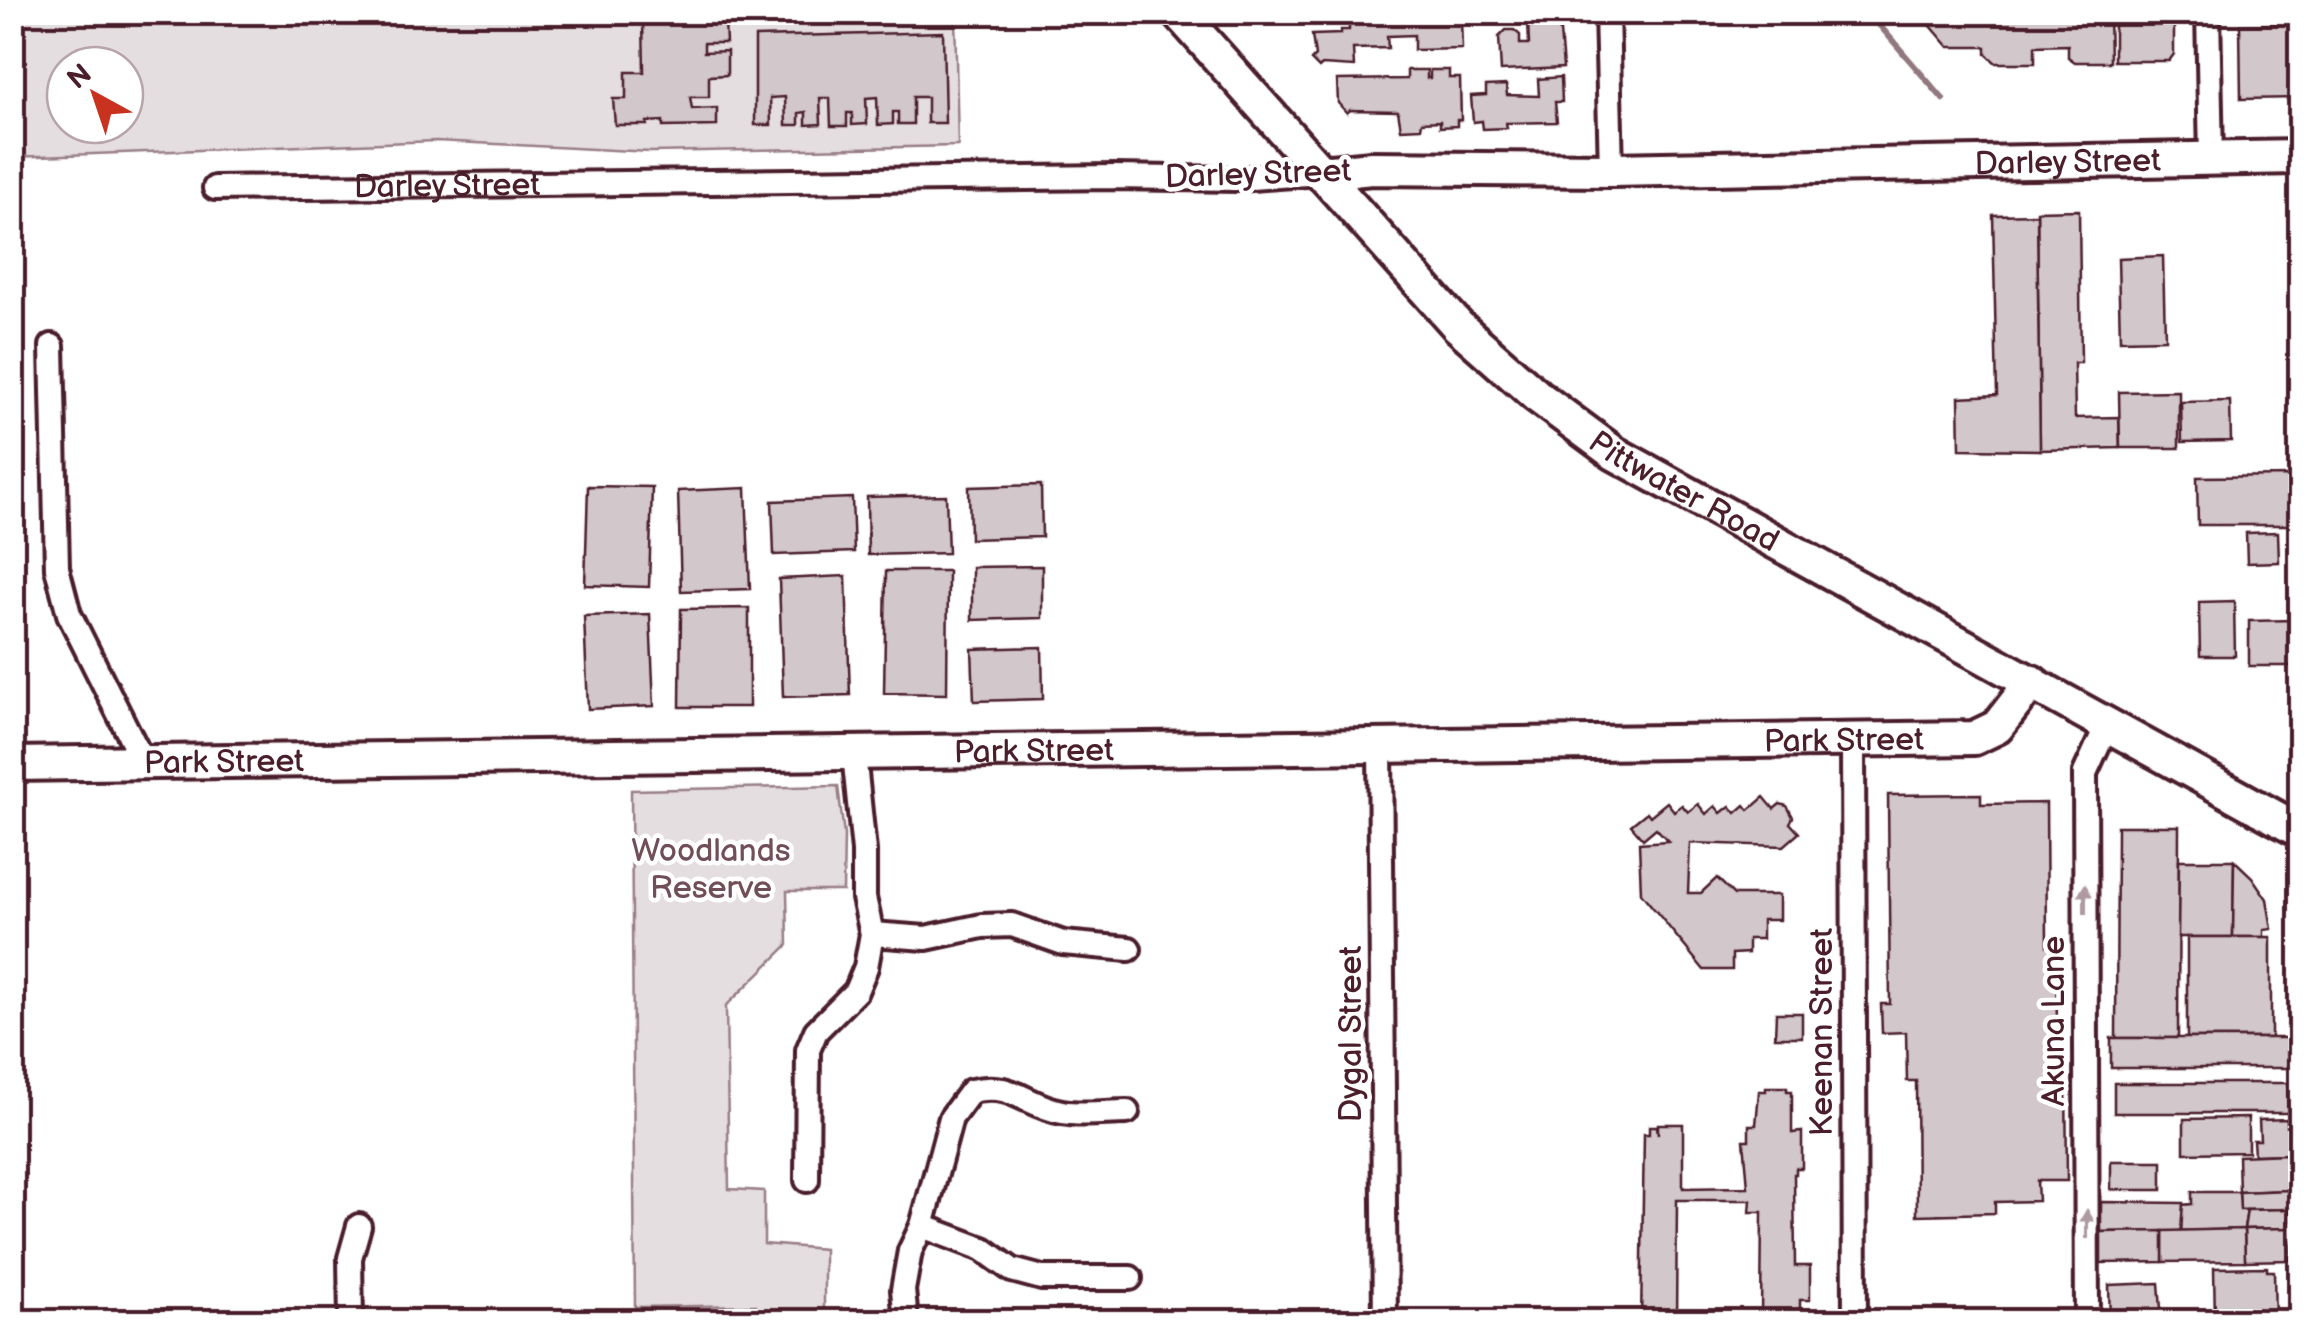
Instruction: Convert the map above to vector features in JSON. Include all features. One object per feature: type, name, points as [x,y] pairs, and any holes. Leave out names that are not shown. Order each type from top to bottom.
[{"type":"main road","name":"Pittwater Road","points":[[1178,12],[1458,326],[1537,396],[1614,453],[2300,830]]},
{"type":"main road","name":"Darley Street","points":[[1320,173],[1372,168],[1611,170],[2300,158]]},
{"type":"main road","name":"Park Street","points":[[12,764],[1974,738],[1997,727],[2032,682]]},
{"type":"street","points":[[1606,12],[1611,170]]},
{"type":"street","points":[[2208,12],[2211,159]]},
{"type":"street","name":"Darley Street","points":[[215,188],[1114,176],[1238,179],[1320,173]]},
{"type":"street","points":[[52,346],[57,568],[69,614],[144,762]]},
{"type":"street","name":"Akuna Lane","points":[[2087,1322],[2085,774],[2107,725]]},
{"type":"street","name":"Keenan Street","points":[[1853,741],[1855,1322]]},
{"type":"street","name":"Dygal Street","points":[[1380,745],[1384,1322]]},
{"type":"street","points":[[807,1180],[808,1050],[816,1031],[856,991],[866,967],[872,934],[864,898],[864,851],[854,754]]},
{"type":"street","points":[[872,934],[926,938],[982,926],[1012,925],[1063,944],[1129,949]]},
{"type":"street","points":[[906,1322],[903,1290],[910,1251],[922,1226],[951,1118],[970,1091],[991,1086],[1012,1090],[1035,1104],[1064,1113],[1127,1112]]},
{"type":"street","points":[[350,1322],[350,1258],[359,1226]]},
{"type":"street","points":[[922,1226],[984,1249],[1012,1270],[1042,1278],[1130,1278]]},
{"type":"green space","points":[[12,13],[955,13],[958,146],[651,152],[436,141],[13,157]]},
{"type":"green space","name":"Woodlands Reserve","points":[[838,786],[844,835],[843,891],[787,891],[788,945],[726,1006],[729,1189],[764,1191],[764,1244],[824,1249],[824,1321],[757,1321],[756,1305],[635,1307],[631,790]]},
{"type":"building","points":[[660,12],[743,12],[743,21],[725,21],[726,43],[704,43],[704,52],[727,51],[727,75],[709,76],[709,97],[690,97],[692,109],[717,108],[717,126],[663,127],[663,121],[615,125],[613,99],[626,99],[626,72],[644,72],[643,19],[661,19]]},
{"type":"building","points":[[1362,12],[1445,12],[1445,18],[1461,18],[1462,49],[1414,50],[1414,35],[1387,36],[1388,48],[1353,49],[1354,67],[1319,68],[1311,60],[1315,56],[1312,35],[1341,34],[1341,30],[1349,30],[1349,21],[1362,20]]},
{"type":"building","points":[[1919,12],[2109,12],[2110,62],[2075,62],[2068,57],[2068,45],[2035,46],[2035,63],[1996,63],[1986,54],[1986,47],[1949,47]]},
{"type":"building","points":[[2114,12],[2174,12],[2174,54],[2169,61],[2114,61]]},
{"type":"building","points":[[1559,19],[1563,68],[1501,71],[1499,37],[1506,30],[1520,35],[1520,44],[1529,44],[1528,21]]},
{"type":"building","points":[[2300,24],[2300,98],[2241,99],[2240,25]]},
{"type":"building","points":[[943,32],[945,123],[927,123],[927,97],[913,97],[913,124],[898,124],[898,112],[893,112],[893,124],[878,125],[877,97],[866,98],[867,124],[852,125],[852,113],[847,113],[847,126],[831,126],[830,98],[820,98],[821,124],[806,125],[806,112],[799,113],[799,125],[786,125],[785,97],[770,98],[771,125],[755,125],[755,37]]},
{"type":"building","points":[[1407,70],[1427,70],[1430,78],[1430,70],[1449,70],[1449,78],[1460,78],[1461,120],[1457,120],[1457,126],[1440,127],[1440,121],[1422,122],[1421,128],[1401,129],[1398,111],[1347,113],[1338,103],[1337,80],[1407,79]]},
{"type":"building","points":[[1561,77],[1562,102],[1555,102],[1557,122],[1506,123],[1507,128],[1483,129],[1482,121],[1473,122],[1471,96],[1486,95],[1486,86],[1506,85],[1507,95],[1539,96],[1538,79]]},
{"type":"building","points":[[2079,210],[2081,363],[2074,363],[2075,418],[2119,417],[2120,448],[2040,450],[2037,211]]},
{"type":"building","points":[[2037,214],[2040,450],[1960,449],[1959,397],[1997,395],[1993,215]]},
{"type":"building","points":[[2163,256],[2165,339],[2120,340],[2118,258]]},
{"type":"building","points":[[2179,391],[2179,448],[2120,448],[2119,392]]},
{"type":"building","points":[[2230,401],[2231,441],[2182,442],[2181,402]]},
{"type":"building","points":[[2296,476],[2296,525],[2198,525],[2197,477]]},
{"type":"building","points":[[1041,485],[1042,537],[970,539],[969,487]]},
{"type":"building","points":[[588,486],[652,487],[649,587],[585,585]]},
{"type":"building","points":[[746,488],[750,589],[681,591],[678,491]]},
{"type":"building","points":[[946,495],[948,553],[868,555],[867,497]]},
{"type":"building","points":[[852,498],[854,552],[774,555],[772,501]]},
{"type":"building","points":[[2278,532],[2279,562],[2247,563],[2246,533]]},
{"type":"building","points":[[1042,566],[1042,618],[972,620],[972,567]]},
{"type":"building","points":[[886,571],[948,571],[947,694],[884,693]]},
{"type":"building","points":[[846,576],[850,695],[783,697],[779,579]]},
{"type":"building","points":[[2234,601],[2235,656],[2200,656],[2199,602]]},
{"type":"building","points":[[749,608],[749,707],[680,707],[681,609]]},
{"type":"building","points":[[650,614],[654,706],[588,709],[584,616]]},
{"type":"building","points":[[2295,620],[2295,666],[2249,666],[2249,621]]},
{"type":"building","points":[[1042,647],[1043,699],[974,701],[972,649]]},
{"type":"building","points":[[1981,794],[1981,804],[2046,803],[2047,946],[2056,946],[2057,1029],[2052,1028],[2052,1075],[2066,1075],[2067,1181],[2037,1181],[2038,1201],[1995,1202],[1995,1213],[1917,1215],[1916,1081],[1907,1081],[1906,1032],[1882,1033],[1881,1004],[1890,1004],[1888,795]]},
{"type":"building","points":[[1764,797],[1774,809],[1780,804],[1787,806],[1793,817],[1790,823],[1799,833],[1784,846],[1690,843],[1688,893],[1701,893],[1717,878],[1734,895],[1779,895],[1779,920],[1762,920],[1762,939],[1748,939],[1748,953],[1732,954],[1732,970],[1704,970],[1641,893],[1639,843],[1668,841],[1656,828],[1643,839],[1631,825],[1667,802],[1674,811],[1682,805],[1688,812],[1698,804],[1706,814],[1715,806],[1721,813],[1730,806],[1736,813],[1745,805],[1749,810]]},
{"type":"building","points":[[2117,826],[2179,826],[2178,1038],[2116,1038]]},
{"type":"building","points":[[2179,860],[2234,860],[2233,937],[2178,937]]},
{"type":"building","points":[[2234,860],[2267,899],[2272,929],[2264,930],[2264,937],[2233,937]]},
{"type":"building","points":[[2187,937],[2271,937],[2271,1038],[2187,1038]]},
{"type":"building","points":[[1776,1013],[1802,1013],[1802,1037],[1775,1037]]},
{"type":"building","points":[[2111,1038],[2288,1038],[2288,1068],[2111,1068]]},
{"type":"building","points":[[2114,1083],[2288,1083],[2288,1113],[2114,1113]]},
{"type":"building","points":[[1766,1087],[1787,1087],[1787,1091],[1792,1091],[1792,1133],[1802,1132],[1802,1168],[1796,1168],[1794,1174],[1795,1266],[1810,1266],[1810,1300],[1800,1300],[1800,1317],[1761,1317],[1762,1212],[1750,1212],[1751,1200],[1677,1200],[1676,1322],[1641,1322],[1644,1134],[1649,1134],[1649,1126],[1657,1126],[1658,1134],[1658,1124],[1683,1124],[1683,1188],[1748,1187],[1744,1140],[1749,1140],[1749,1125],[1756,1125],[1759,1091],[1766,1091]]},
{"type":"building","points":[[2248,1118],[2248,1152],[2184,1153],[2184,1119]]},
{"type":"building","points":[[2287,1119],[2288,1154],[2254,1155],[2253,1140],[2260,1140],[2259,1120]]},
{"type":"building","points":[[2288,1154],[2289,1190],[2239,1192],[2238,1156]]},
{"type":"building","points":[[2111,1161],[2162,1161],[2162,1190],[2111,1190]]},
{"type":"building","points":[[2289,1190],[2289,1209],[2240,1210],[2239,1192]]},
{"type":"building","points":[[2192,1192],[2239,1192],[2240,1210],[2247,1210],[2244,1229],[2181,1231],[2182,1205],[2192,1204]]},
{"type":"building","points":[[2101,1202],[2183,1203],[2181,1231],[2101,1232]]},
{"type":"building","points":[[2289,1209],[2289,1228],[2244,1229],[2247,1210]]},
{"type":"building","points":[[2289,1228],[2290,1260],[2245,1261],[2244,1229]]},
{"type":"building","points":[[2244,1229],[2245,1261],[2163,1262],[2163,1231]]},
{"type":"building","points":[[2163,1231],[2163,1262],[2101,1263],[2101,1232]]},
{"type":"building","points":[[2267,1267],[2267,1271],[2274,1271],[2275,1322],[2215,1322],[2214,1268]]},
{"type":"building","points":[[2159,1283],[2162,1322],[2110,1322],[2109,1285]]},
{"type":"waterway","points":[[1868,12],[1943,99]]}]
